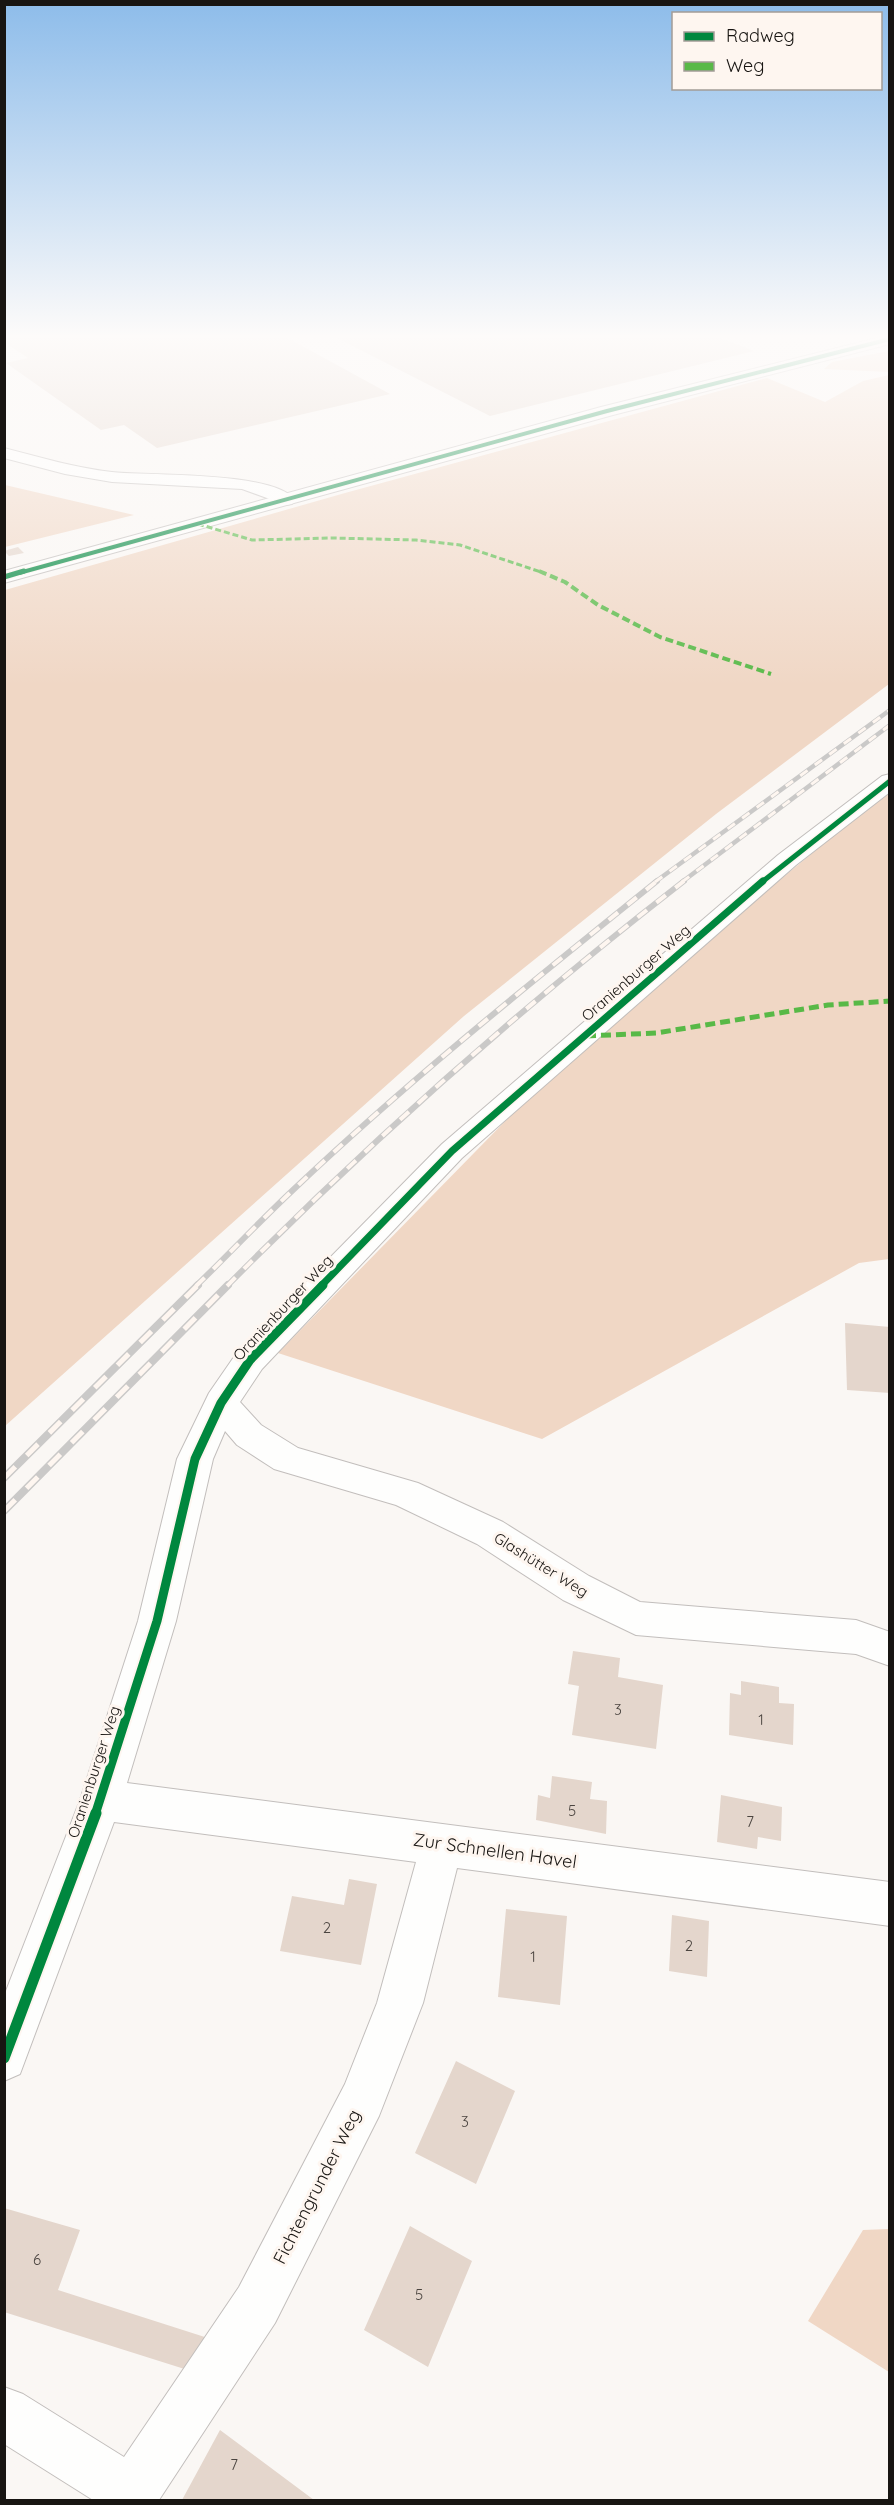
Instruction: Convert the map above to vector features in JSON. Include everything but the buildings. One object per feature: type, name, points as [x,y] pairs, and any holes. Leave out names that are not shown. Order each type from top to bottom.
[{"type":"street","points":[[4,453],[65,469],[112,477],[244,484],[286,500]]},
{"type":"street","points":[[4,577],[457,453]]},
{"type":"street","name":"Oranienburger Weg","points":[[4,2058],[101,1800],[157,1621],[195,1459],[221,1403],[250,1360],[452,1151],[787,860],[890,781]]},
{"type":"street","name":"Glashütter Weg","points":[[221,1403],[249,1435],[287,1459],[405,1493],[490,1533],[576,1588],[636,1618],[856,1637],[890,1649]]},
{"type":"street","name":"Zur Schnellen Havel","points":[[101,1800],[890,1904]]},
{"type":"street","name":"Fichtengrunder Weg","points":[[129,2497],[256,2305],[362,2099],[400,2003],[442,1844]]},
{"type":"street","points":[[4,2412],[129,2497]]},
{"type":"shaded area","points":[[492,453],[889,453],[889,684],[716,814],[464,1016],[5,1426],[5,590]]},
{"type":"shaded area","points":[[5,485],[134,515],[5,547]]},
{"type":"shaded area","points":[[889,790],[889,1259],[859,1263],[542,1439],[278,1353],[528,1098],[743,910]]},
{"type":"shaded area","points":[[890,2229],[889,2372],[808,2321],[863,2230]]},
{"type":"railway","points":[[655,882],[890,710]]},
{"type":"railway","points":[[682,882],[890,725]]},
{"type":"railway","points":[[196,1286],[293,1190],[381,1110],[472,1032],[657,881]]},
{"type":"railway","points":[[228,1285],[336,1179],[449,1076],[624,928],[684,881]]},
{"type":"railway","points":[[4,1478],[198,1285]]},
{"type":"railway","points":[[4,1511],[228,1285]]},
{"type":"marked path","points":[[198,524],[252,540],[332,538],[416,540],[460,545],[565,582],[598,605],[660,637],[771,674]]},
{"type":"marked path","points":[[586,1036],[656,1033],[828,1005],[890,1001]]},
{"type":"cycle path","points":[[4,577],[455,453]]},
{"type":"cycle path","points":[[4,2058],[101,1800],[157,1621],[195,1459],[221,1403],[250,1360],[452,1151],[787,860],[890,781]]}]
